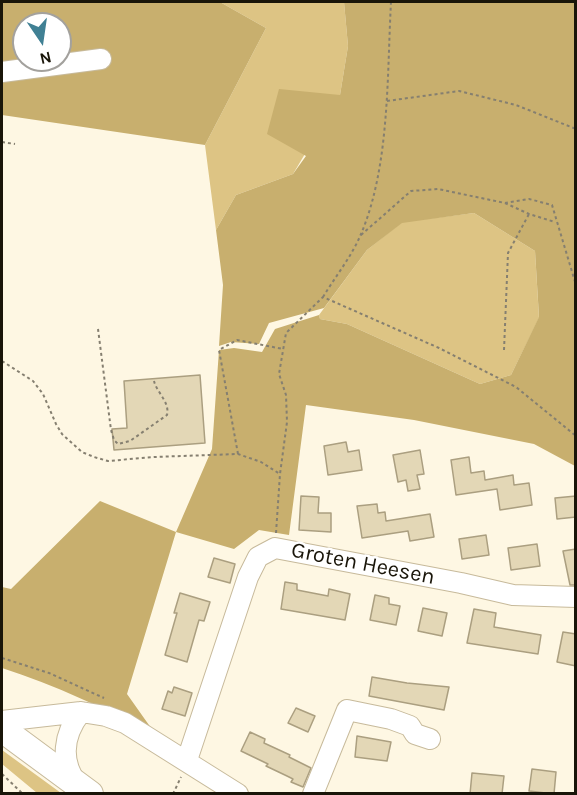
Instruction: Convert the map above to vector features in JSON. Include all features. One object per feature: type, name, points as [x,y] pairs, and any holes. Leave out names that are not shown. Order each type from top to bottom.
[{"type":"main road","points":[[2,729],[83,789]]},
{"type":"street","points":[[2,72],[101,59]]},
{"type":"street","name":"Groten Heesen","points":[[187,760],[248,577],[258,557],[275,548],[513,595],[576,597]]},
{"type":"street","points":[[313,794],[347,710],[391,719],[410,726],[415,734],[430,739]]},
{"type":"street","points":[[81,712],[71,727],[66,742],[69,771],[83,789]]},
{"type":"street","points":[[2,721],[81,712],[106,716],[125,723],[238,794]]},
{"type":"path","points":[[275,548],[280,474],[287,422],[286,395],[279,375],[286,333],[323,297],[361,235],[378,178],[387,101],[391,2]]},
{"type":"path","points":[[387,101],[459,91],[516,105],[576,129]]},
{"type":"path","points":[[2,142],[15,144]]},
{"type":"path","points":[[361,235],[411,191],[438,189],[505,203],[529,214],[556,222]]},
{"type":"path","points":[[505,203],[529,199],[552,205],[576,285]]},
{"type":"path","points":[[504,350],[508,253],[529,214]]},
{"type":"path","points":[[323,297],[439,348],[516,387],[576,436]]},
{"type":"path","points":[[98,329],[111,430],[118,444],[130,441],[167,416],[166,402],[158,392],[154,381]]},
{"type":"path","points":[[238,454],[219,350],[237,340],[283,349]]},
{"type":"path","points":[[2,361],[33,381],[43,394],[63,434],[82,452],[94,457],[108,460],[238,454],[261,462],[280,474]]},
{"type":"path","points":[[2,774],[23,794]]},
{"type":"shaded area","points":[[2,2],[220,2],[266,28],[205,145],[2,115]]},
{"type":"shaded area","points":[[220,2],[344,2],[348,46],[340,95],[293,174],[236,195],[216,230],[205,145],[266,28]]},
{"type":"shaded area","points":[[344,2],[575,2],[575,466],[534,444],[414,420],[306,405],[289,535],[259,530],[234,549],[176,532],[212,449],[219,350],[234,348],[262,352],[275,329],[319,315],[320,319],[347,324],[480,384],[511,375],[539,317],[535,251],[474,213],[402,223],[367,250],[324,308],[269,323],[259,344],[231,342],[219,346],[223,285],[216,230],[236,195],[293,174],[306,156],[267,134],[279,89],[340,95],[348,46]]},
{"type":"shaded area","points":[[474,213],[535,251],[539,318],[511,375],[480,384],[347,324],[320,319],[319,315],[367,250],[402,222]]},
{"type":"shaded area","points":[[100,501],[176,532],[127,694],[156,735],[80,698],[2,668],[2,587],[11,589]]},
{"type":"shaded area","points":[[2,750],[61,793],[37,793],[2,764]]},
{"type":"building","points":[[200,375],[205,443],[114,450],[112,429],[127,428],[124,381]]},
{"type":"building","points":[[346,442],[348,452],[359,450],[362,470],[328,475],[324,446]]},
{"type":"building","points":[[420,450],[424,474],[417,475],[420,489],[408,491],[406,480],[398,482],[393,455]]},
{"type":"building","points":[[469,457],[471,473],[484,471],[485,480],[513,475],[514,485],[529,483],[532,505],[500,510],[497,489],[456,495],[451,460]]},
{"type":"building","points":[[301,496],[319,497],[318,513],[331,513],[331,532],[299,530]]},
{"type":"building","points":[[576,496],[576,517],[557,519],[555,498]]},
{"type":"building","points":[[377,504],[378,513],[385,512],[386,521],[430,514],[434,537],[410,541],[408,531],[362,538],[357,506]]},
{"type":"building","points":[[486,535],[489,555],[462,559],[459,539]]},
{"type":"building","points":[[537,544],[540,566],[511,570],[508,548]]},
{"type":"building","points":[[576,549],[576,585],[570,585],[563,551]]},
{"type":"building","points":[[214,558],[235,564],[230,583],[208,577]]},
{"type":"building","points":[[285,582],[297,584],[297,590],[328,596],[329,589],[350,594],[345,620],[281,609]]},
{"type":"building","points":[[180,593],[210,602],[204,621],[199,620],[187,662],[165,655]]},
{"type":"building","points":[[375,595],[389,598],[389,604],[400,606],[396,625],[370,620]]},
{"type":"building","points":[[423,608],[447,613],[442,636],[418,631]]},
{"type":"building","points":[[474,609],[496,613],[494,627],[541,635],[538,654],[467,643]]},
{"type":"building","points":[[563,632],[576,634],[576,666],[557,662]]},
{"type":"building","points":[[372,677],[449,687],[444,710],[369,696]]},
{"type":"building","points":[[174,687],[192,693],[185,716],[162,709],[168,691],[172,693]]},
{"type":"building","points":[[296,708],[315,716],[308,732],[288,723]]},
{"type":"building","points":[[250,732],[265,739],[264,743],[311,768],[303,787],[291,782],[293,779],[266,766],[268,764],[241,751]]},
{"type":"building","points":[[357,736],[391,742],[387,761],[355,757]]},
{"type":"building","points":[[532,769],[556,772],[554,794],[529,791]]},
{"type":"building","points":[[472,773],[504,776],[502,794],[470,794]]}]
